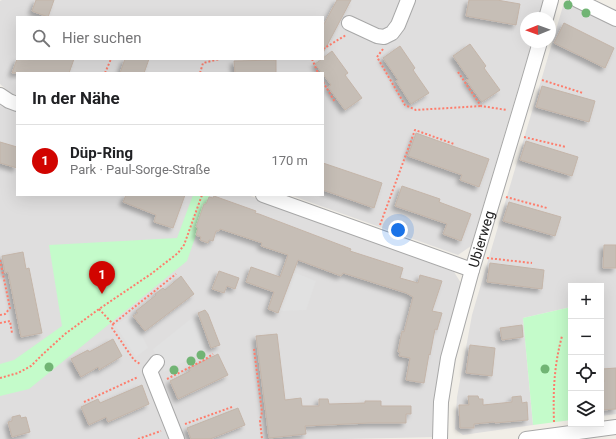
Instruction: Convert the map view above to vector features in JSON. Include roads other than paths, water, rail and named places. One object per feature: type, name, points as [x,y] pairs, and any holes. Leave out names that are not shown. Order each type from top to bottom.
[{"type":"street","points":[[352,25],[377,36],[384,37],[392,33],[398,25],[408,0]]},
{"type":"street","points":[[548,12],[551,0]]},
{"type":"street","points":[[577,0],[616,19]]},
{"type":"street","name":"Ubierweg","points":[[440,439],[441,402],[448,358],[474,264],[538,48]]},
{"type":"street","points":[[0,95],[16,104]]},
{"type":"street","points":[[266,196],[376,236],[474,264]]},
{"type":"street","points":[[153,366],[155,384],[175,434]]},
{"type":"street","points":[[526,439],[616,427]]},
{"type":"place","name":"Düp-Ring","points":[[102,294]]}]
